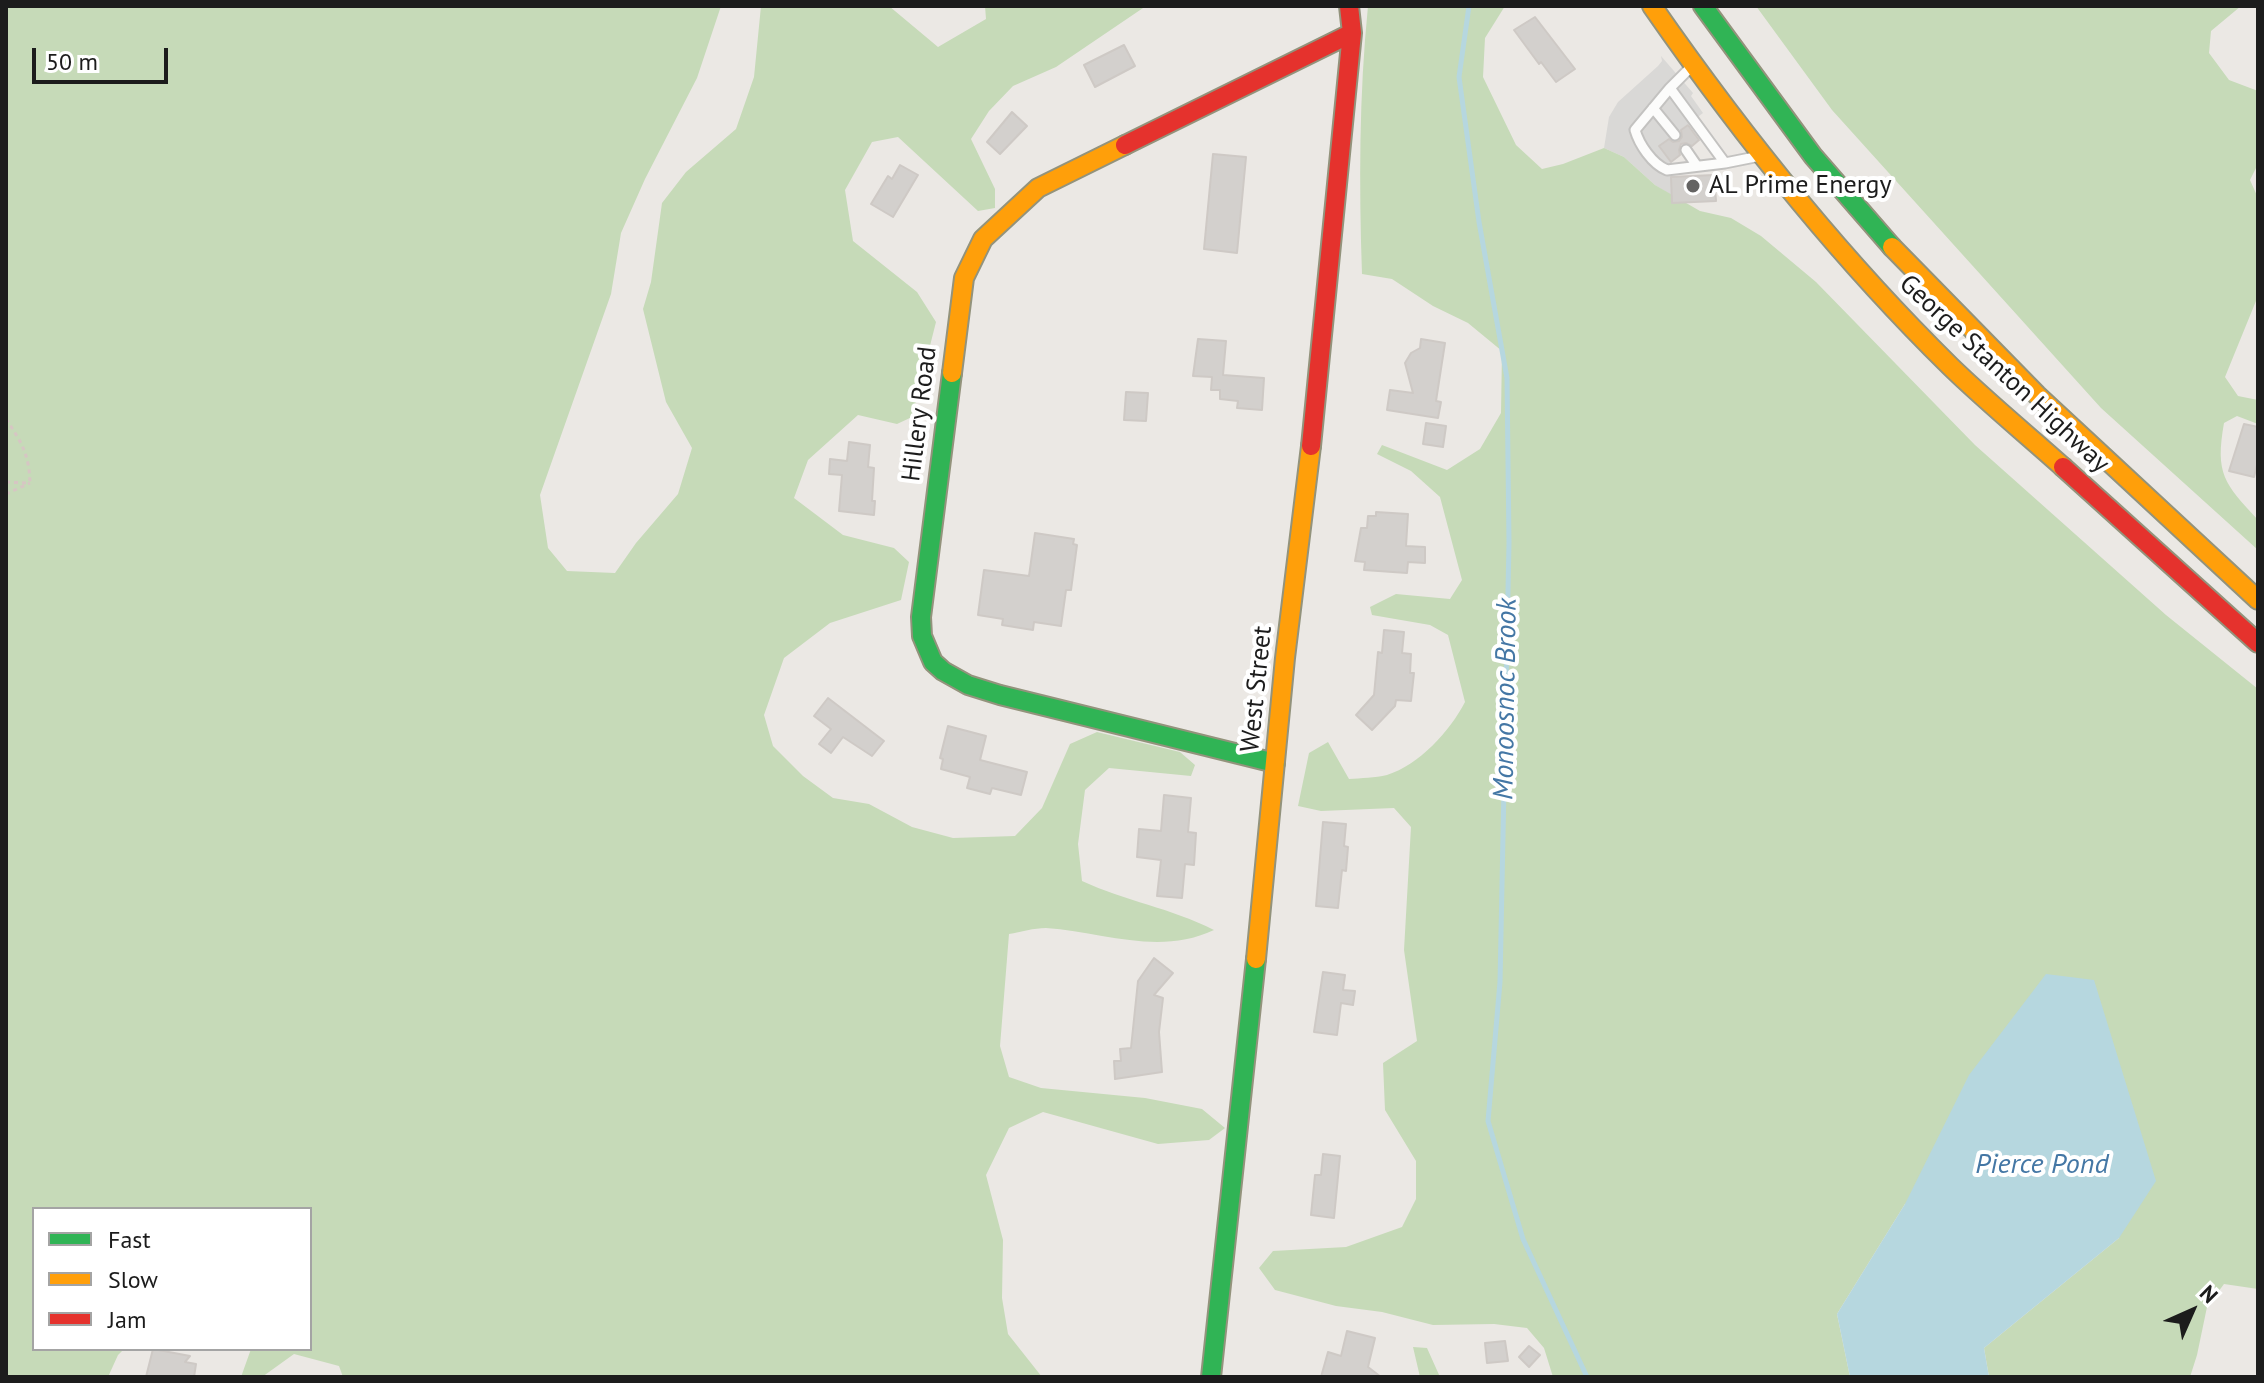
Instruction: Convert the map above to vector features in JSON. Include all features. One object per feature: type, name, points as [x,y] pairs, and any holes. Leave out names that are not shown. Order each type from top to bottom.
[{"type":"main road","name":"West Street","points":[[1211,1377],[1315,414],[1352,33],[1349,6]]},
{"type":"main road","name":"George Stanton Highway","points":[[1652,6],[1763,156],[1832,240],[1950,367],[2258,643]]},
{"type":"main road","name":"George Stanton Highway","points":[[1703,6],[1776,109],[1832,179],[1968,327],[2040,400],[2258,600]]},
{"type":"main road","name":"Hillery Road","points":[[1275,763],[1000,695],[957,681],[934,664],[925,651],[920,639],[921,617],[964,278],[983,239],[1038,188],[1352,33]]},
{"type":"lane","points":[[1694,65],[1635,130],[1647,153],[1659,167],[1667,170],[1763,156]]},
{"type":"lane","points":[[1670,88],[1725,163]]},
{"type":"lane","points":[[1653,108],[1675,135]]},
{"type":"lane","points":[[1686,150],[1697,166]]},
{"type":"path","points":[[6,419],[30,460],[30,483]]},
{"type":"path","points":[[6,482],[30,483]]},
{"type":"path","points":[[6,494],[30,483]]},
{"type":"shaded area","points":[[1661,56],[1693,93],[1691,96],[1703,113],[1659,146],[1671,162],[1671,195],[1624,157],[1604,148],[1609,117],[1618,102],[1658,66]]},
{"type":"green space","points":[[6,6],[721,6],[697,78],[621,233],[611,294],[540,495],[548,548],[567,571],[615,573],[678,494],[692,448],[666,402],[643,309],[651,282],[662,203],[686,172],[736,129],[754,77],[761,6],[889,6],[938,47],[986,19],[985,6],[1146,6],[1056,67],[1013,86],[989,111],[971,139],[995,189],[995,208],[978,211],[898,137],[872,142],[845,190],[853,241],[917,292],[936,322],[912,417],[897,424],[858,415],[808,460],[794,498],[843,535],[894,548],[909,562],[901,600],[830,623],[784,658],[764,715],[773,746],[803,776],[833,798],[869,804],[912,827],[953,838],[1015,836],[1042,808],[1070,744],[1097,732],[1180,752],[1195,765],[1191,776],[1109,768],[1085,790],[1078,844],[1082,881],[1214,930],[1193,938],[1152,942],[1046,928],[1009,934],[1000,1046],[1009,1077],[1041,1088],[1145,1098],[1202,1109],[1225,1128],[1209,1140],[1158,1144],[1043,1112],[1009,1128],[986,1175],[1003,1240],[1002,1298],[1008,1334],[1042,1377],[343,1377],[339,1366],[294,1354],[262,1377],[241,1377],[250,1351],[312,1351],[312,1207],[32,1207],[32,1351],[122,1351],[108,1377],[6,1377]]},
{"type":"green space","points":[[1368,6],[1505,6],[1485,38],[1483,77],[1516,145],[1542,169],[1604,148],[1624,157],[1655,185],[1700,211],[1731,218],[1761,236],[1816,282],[1975,445],[2166,615],[2258,689],[2258,1289],[2224,1284],[2207,1307],[2190,1377],[1989,1377],[1984,1348],[2119,1238],[1905,1204],[1837,1314],[1850,1377],[1553,1377],[1544,1348],[1527,1328],[1494,1324],[1433,1325],[1382,1312],[1336,1306],[1275,1290],[1259,1268],[1273,1251],[1346,1247],[1402,1227],[1416,1199],[1416,1161],[1385,1110],[1383,1063],[1417,1041],[1404,950],[1411,827],[1394,808],[1321,811],[1298,806],[1309,753],[1328,742],[1349,779],[1387,775],[1411,763],[1432,746],[1465,702],[1448,635],[1430,625],[1372,615],[1370,607],[1396,594],[1450,599],[1462,580],[1440,497],[1411,471],[1377,454],[1382,445],[1447,470],[1480,449],[1501,413],[1502,351],[1468,323],[1433,306],[1392,279],[1362,274],[1360,140]]},
{"type":"green space","points":[[1756,6],[2241,6],[2211,31],[2209,53],[2229,80],[2258,91],[2258,164],[2250,180],[2258,198],[2258,296],[2225,377],[2238,396],[2258,400],[2258,424],[2237,416],[2224,423],[2221,454],[2230,486],[2258,520],[2258,550],[2101,408],[1832,110]]},
{"type":"green space","points":[[1413,1347],[1427,1348],[1440,1377],[1420,1377]]},
{"type":"water","name":"Pierce Pond","points":[[2046,974],[2094,980],[2156,1181],[2119,1238],[1984,1348],[1989,1377],[1850,1377],[1837,1314],[1905,1204],[1969,1075]]},
{"type":"building","points":[[1535,17],[1575,69],[1556,82],[1514,30]]},
{"type":"building","points":[[1124,45],[1135,66],[1095,87],[1084,65]]},
{"type":"building","points":[[1012,112],[1027,126],[1000,154],[987,142]]},
{"type":"building","name":"AL Prime Energy","points":[[1688,125],[1699,140],[1692,146],[1681,144],[1680,155],[1671,162],[1659,146],[1669,139],[1679,141],[1681,130]]},
{"type":"building","points":[[1213,154],[1246,157],[1237,253],[1204,249]]},
{"type":"building","points":[[900,165],[918,175],[893,217],[871,204],[888,176],[892,179]]},
{"type":"building","name":"AL Prime Energy","points":[[1714,175],[1716,201],[1672,203],[1671,177]]},
{"type":"building","points":[[1198,339],[1226,341],[1223,375],[1264,378],[1262,410],[1237,408],[1238,401],[1220,399],[1220,390],[1211,390],[1212,377],[1193,376]]},
{"type":"building","points":[[1421,339],[1445,343],[1436,401],[1441,402],[1438,418],[1387,410],[1390,390],[1413,393],[1405,363],[1411,353],[1420,348]]},
{"type":"building","points":[[1126,392],[1148,393],[1146,421],[1124,420]]},
{"type":"building","points":[[1426,423],[1446,426],[1443,447],[1423,444]]},
{"type":"building","points":[[2244,424],[2258,427],[2258,461],[2254,477],[2229,471]]},
{"type":"building","points":[[849,442],[870,445],[868,467],[874,468],[874,515],[839,511],[842,475],[829,474],[830,459],[847,461]]},
{"type":"building","points":[[1376,512],[1408,514],[1406,546],[1425,547],[1425,563],[1408,562],[1407,573],[1364,570],[1365,562],[1355,561],[1361,528],[1367,528],[1368,516],[1376,516]]},
{"type":"building","points":[[1035,533],[1074,539],[1073,544],[1077,545],[1071,590],[1066,590],[1061,626],[1034,622],[1033,630],[1002,625],[1003,619],[978,615],[984,570],[1029,576]]},
{"type":"building","points":[[1384,630],[1404,632],[1402,653],[1411,654],[1410,673],[1414,673],[1411,701],[1396,700],[1395,706],[1372,730],[1356,715],[1374,695],[1378,652],[1382,653]]},
{"type":"building","points":[[828,698],[884,741],[872,756],[843,737],[831,753],[819,744],[831,729],[814,716]]},
{"type":"building","points":[[948,726],[986,736],[980,760],[1027,772],[1021,795],[992,788],[990,794],[967,788],[970,777],[941,769],[943,759],[940,758]]},
{"type":"building","points":[[1164,795],[1191,798],[1188,832],[1196,833],[1194,865],[1185,864],[1182,898],[1157,896],[1161,860],[1137,857],[1139,829],[1161,831]]},
{"type":"building","points":[[1323,822],[1346,824],[1346,871],[1342,870],[1338,908],[1316,906]]},
{"type":"building","points":[[1154,958],[1173,973],[1154,995],[1163,998],[1159,1032],[1162,1072],[1115,1079],[1114,1061],[1121,1061],[1120,1049],[1131,1048],[1138,981]]},
{"type":"building","points":[[1323,972],[1345,975],[1343,990],[1355,991],[1353,1005],[1341,1003],[1337,1035],[1314,1032]]},
{"type":"building","points":[[1323,1154],[1340,1156],[1334,1218],[1311,1215],[1315,1175],[1321,1175]]},
{"type":"building","points":[[1347,1331],[1375,1338],[1368,1367],[1381,1377],[1321,1377],[1328,1352],[1341,1356]]},
{"type":"building","points":[[1505,1341],[1508,1361],[1487,1363],[1485,1343]]},
{"type":"building","points":[[1529,1346],[1540,1355],[1529,1367],[1519,1357]]},
{"type":"building","points":[[152,1351],[190,1356],[185,1362],[196,1364],[194,1377],[146,1377]]},
{"type":"waterway","name":"Monoosnoc Brook","points":[[1469,6],[1459,77],[1479,222],[1507,378],[1509,543],[1500,982],[1488,1121],[1523,1239],[1587,1377]]},
{"type":"traffic: fast","points":[[1703,6],[1813,156],[1892,247]]},
{"type":"traffic: fast","points":[[952,373],[921,617],[922,636],[933,662],[968,685],[1000,695],[1275,763]]},
{"type":"traffic: fast","points":[[1211,1377],[1256,959]]},
{"type":"traffic: slow","points":[[1652,6],[1720,101],[1830,238],[1950,366],[2063,467]]},
{"type":"traffic: slow","points":[[952,373],[964,278],[983,239],[1038,188],[1125,145]]},
{"type":"traffic: slow","points":[[1892,247],[2037,395],[2258,600]]},
{"type":"traffic: slow","points":[[1256,959],[1285,658],[1311,446]]},
{"type":"traffic: jam","points":[[1311,446],[1352,33],[1349,6]]},
{"type":"traffic: jam","points":[[1125,145],[1352,33]]},
{"type":"traffic: jam","points":[[2063,467],[2258,643]]},
{"type":"place","name":"AL Prime Energy","points":[[1693,186]]}]
